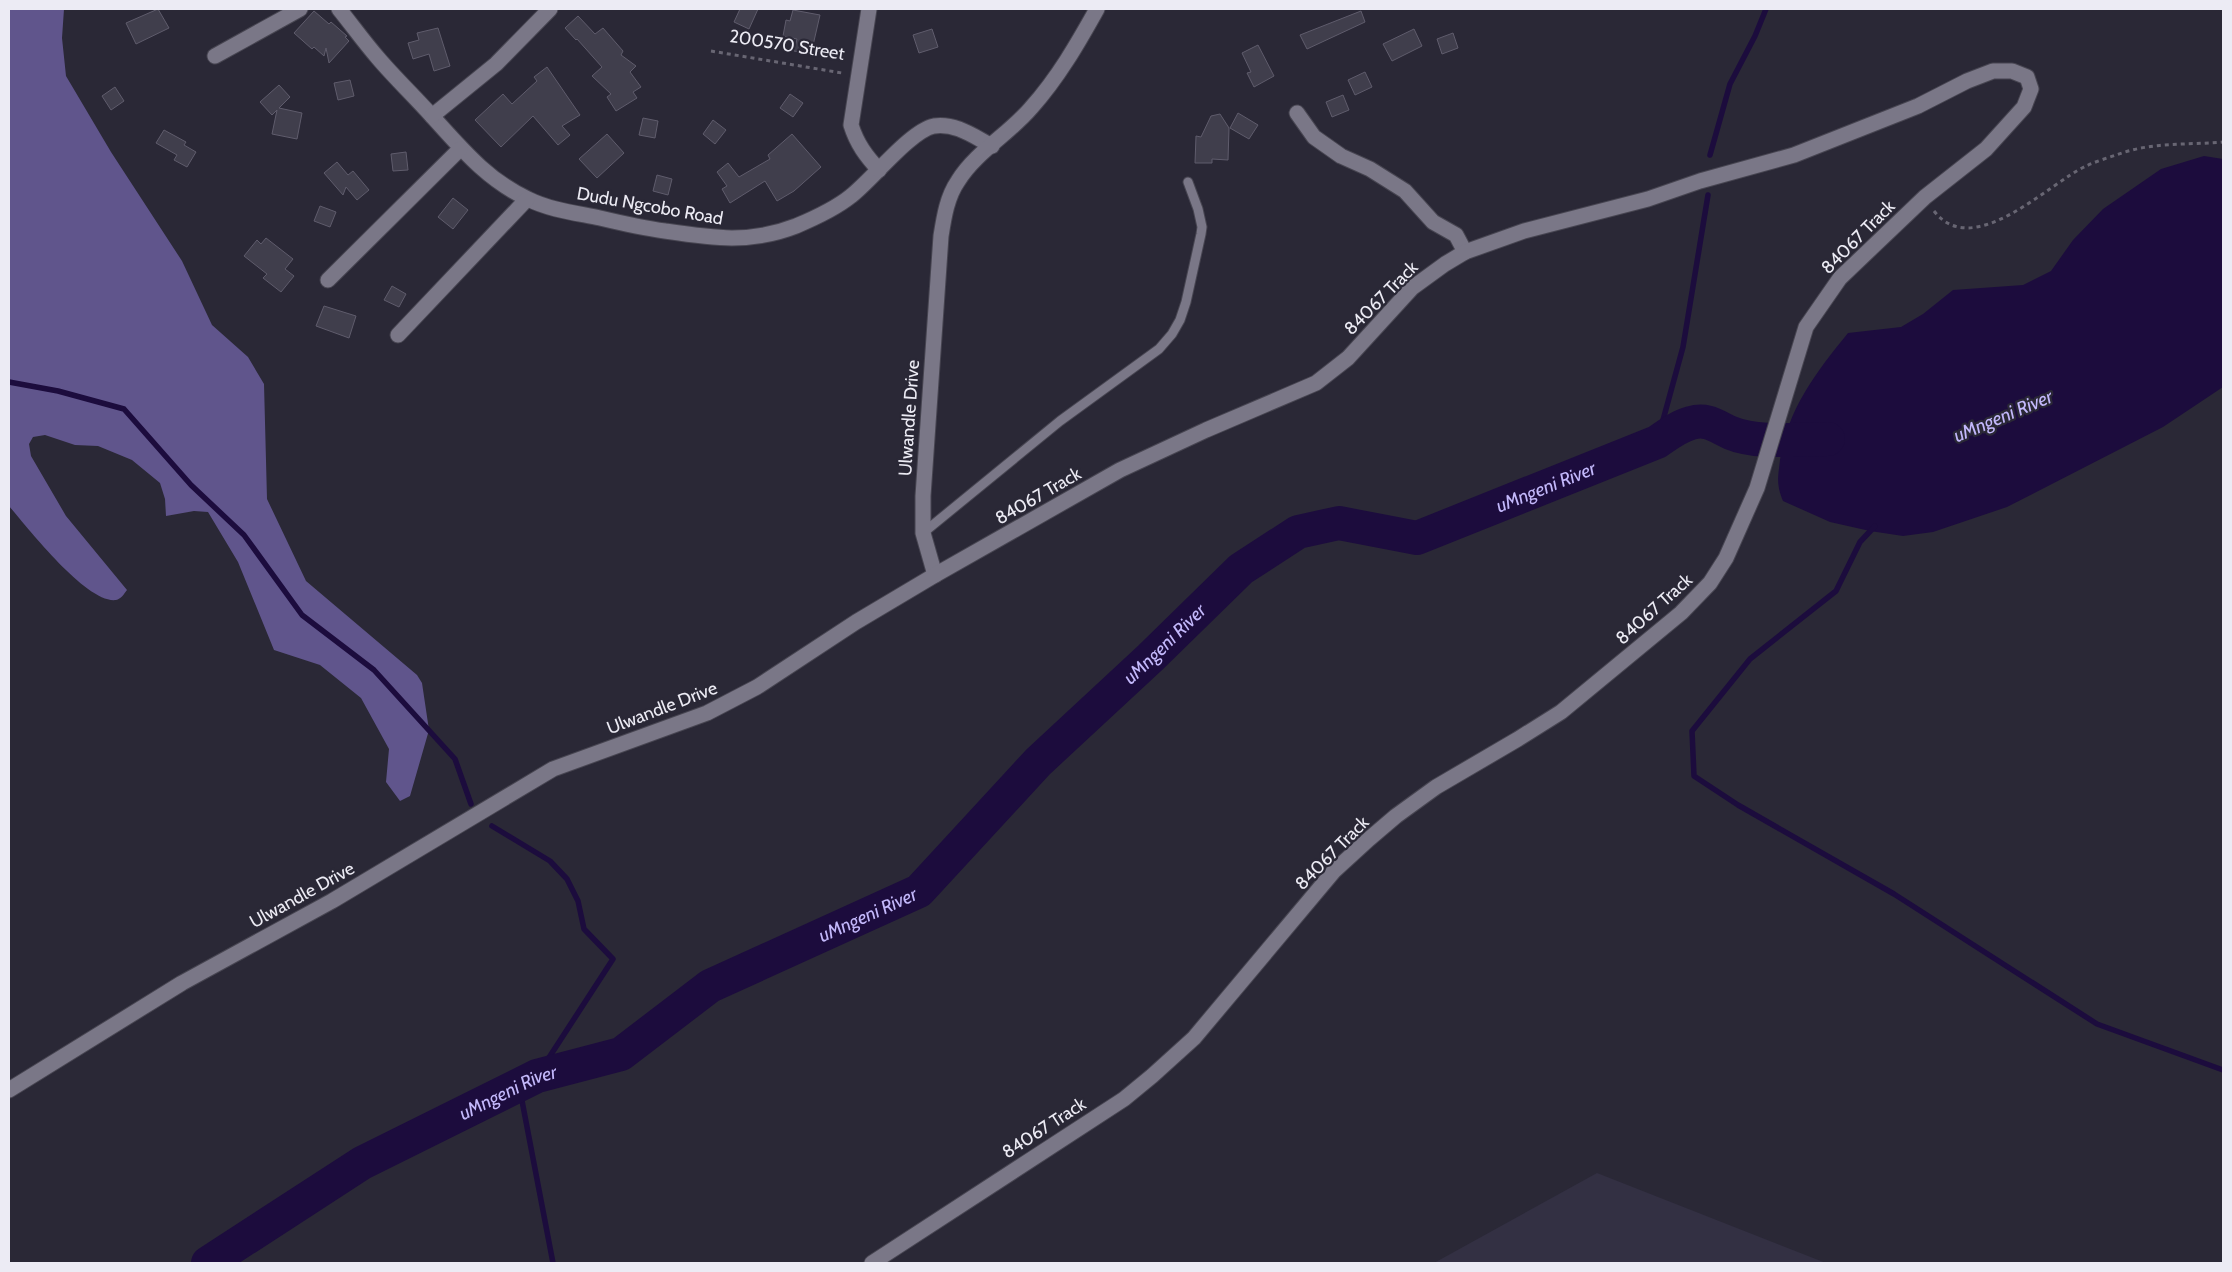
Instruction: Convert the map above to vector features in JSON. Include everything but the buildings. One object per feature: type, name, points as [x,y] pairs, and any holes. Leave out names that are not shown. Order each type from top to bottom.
[{"type":"street","points":[[215,56],[300,9]]},
{"type":"street","name":"Dudu Ngcobo Road","points":[[339,9],[377,58],[432,116],[460,149],[493,179],[527,199],[579,215],[702,237],[738,239],[765,235],[794,227],[850,198],[903,146],[920,133],[932,127],[959,128],[992,146]]},
{"type":"street","points":[[432,116],[496,64],[550,9]]},
{"type":"street","name":"200570 Street","points":[[869,9],[852,125],[855,139],[864,154],[879,170]]},
{"type":"street","name":"Ulwandle Drive","points":[[9,1090],[182,983],[332,901],[553,769],[707,713],[729,702],[757,687],[856,622],[936,575],[923,534],[926,441],[944,217],[957,183],[967,169],[1031,108],[1055,78],[1097,9]]},
{"type":"street","name":"84067 Track","points":[[872,1263],[1124,1100],[1194,1038],[1334,872],[1369,839],[1396,816],[1436,787],[1560,712],[1681,613],[1710,584],[1726,558],[1757,488],[1786,387],[1806,327],[1840,278],[1925,197],[1986,149],[2024,107],[2032,89],[2027,77],[2012,71],[1993,71],[1968,81],[1918,106],[1794,155],[1700,181],[1648,199],[1524,231],[1465,252],[1412,288],[1348,358],[1316,383],[1139,460],[936,575]]},
{"type":"street","points":[[1297,112],[1314,137],[1341,156],[1370,169],[1405,192],[1433,222],[1456,235],[1465,252]]},
{"type":"street","points":[[328,280],[460,149]]},
{"type":"street","points":[[398,335],[527,199]]},
{"type":"lane","points":[[923,534],[1060,421],[1099,391],[1147,359],[1172,334],[1186,302],[1202,227],[1198,209],[1188,182]]},
{"type":"path","name":"200570 Street","points":[[711,51],[858,75]]},
{"type":"path","points":[[1925,197],[1942,220],[1948,223],[1958,227],[1987,224],[2033,202],[2086,166],[2141,148],[2167,144],[2223,142]]},
{"type":"shaded area","points":[[9,9],[64,9],[62,38],[66,76],[111,152],[182,261],[212,325],[248,357],[264,384],[267,499],[306,581],[417,675],[422,683],[429,730],[410,796],[400,801],[386,782],[389,749],[361,698],[320,665],[274,650],[238,562],[208,512],[194,511],[166,516],[165,499],[160,483],[132,460],[98,446],[75,445],[45,435],[33,437],[29,444],[31,456],[66,516],[127,590],[116,600],[104,598],[74,578],[43,546],[9,506]]},
{"type":"shaded area","points":[[1597,1173],[1826,1263],[1434,1263]]},
{"type":"water","points":[[2204,156],[2223,159],[2223,387],[2163,427],[2007,507],[1933,532],[1903,536],[1870,531],[1830,522],[1783,501],[1778,485],[1778,476],[1789,424],[1805,392],[1825,362],[1848,333],[1901,327],[1923,314],[1953,290],[2023,285],[2051,271],[2073,240],[2103,209],[2161,169]]},
{"type":"waterway","points":[[1710,155],[1730,84],[1755,36],[1766,9]]},
{"type":"waterway","points":[[1657,442],[1683,347],[1708,195]]},
{"type":"waterway","points":[[9,382],[58,391],[124,409],[191,485],[244,535],[302,615],[374,670],[455,759],[471,804]]},
{"type":"waterway","name":"uMngeni River","points":[[208,1263],[362,1163],[537,1076],[621,1054],[710,986],[919,891],[1038,762],[1150,658],[1241,569],[1298,532],[1339,523],[1417,538],[1657,442],[1678,428],[1697,422],[1707,422],[1731,433],[1753,439],[1828,439]]},
{"type":"waterway","points":[[1875,526],[1860,542],[1836,591],[1750,659],[1692,731],[1694,776],[1738,805],[1894,894],[2097,1024],[2223,1070]]},
{"type":"waterway","points":[[492,826],[550,861],[567,879],[578,901],[584,929],[613,959],[537,1076]]},
{"type":"waterway","points":[[519,1085],[553,1263]]}]
